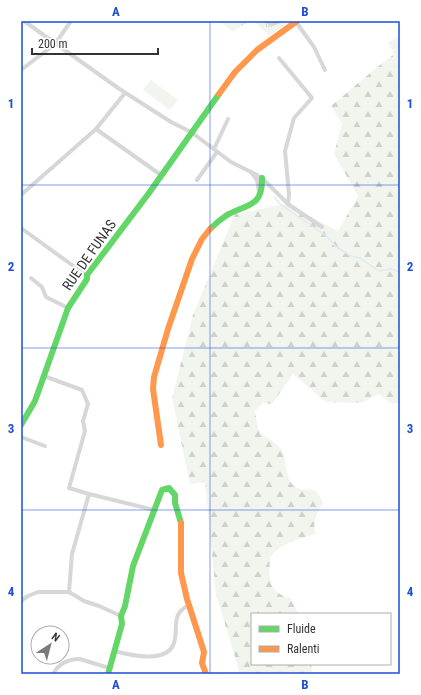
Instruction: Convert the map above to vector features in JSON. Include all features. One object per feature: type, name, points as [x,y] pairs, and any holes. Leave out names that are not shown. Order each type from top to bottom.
[{"type":"street","points":[[24,21],[125,93],[171,122],[191,132],[231,162],[251,172],[288,204],[322,228]]},
{"type":"street","points":[[21,70],[55,44],[71,21]]},
{"type":"street","points":[[266,21],[273,24],[280,21]]},
{"type":"street","points":[[296,21],[314,47],[325,70]]},
{"type":"street","name":"RUE DE FUNAS","points":[[21,424],[35,401],[68,308],[87,278],[87,275],[235,72],[257,50],[296,21]]},
{"type":"street","points":[[279,58],[312,98],[294,118],[285,151],[289,194],[288,204]]},
{"type":"street","points":[[21,195],[96,129],[125,93]]},
{"type":"street","points":[[197,180],[215,150],[228,119]]},
{"type":"street","points":[[96,129],[161,175]]},
{"type":"street","points":[[161,445],[153,389],[154,378],[176,305],[196,250],[211,228],[217,223],[227,215],[252,205],[256,201],[261,194],[262,180]]},
{"type":"street","points":[[21,228],[87,275]]},
{"type":"street","points":[[31,278],[42,287],[46,297],[68,308]]},
{"type":"street","points":[[44,376],[82,390],[88,404],[84,422],[85,430],[69,488],[154,510]]},
{"type":"street","points":[[21,437],[45,446]]},
{"type":"street","points":[[53,674],[60,665],[68,660],[75,659],[80,659],[109,671],[122,624],[121,616],[125,606],[133,566],[162,490],[169,488],[175,495],[175,503],[182,525],[181,568],[189,605],[204,652],[202,663],[206,674]]},
{"type":"street","points":[[69,592],[72,554],[89,494]]},
{"type":"street","points":[[21,601],[38,592],[69,592],[84,601],[100,606],[121,616]]},
{"type":"street","points":[[114,651],[138,656],[157,655],[167,651],[171,648],[174,642],[177,615],[182,609],[189,605]]},
{"type":"green space","points":[[220,21],[249,21],[233,32]]},
{"type":"green space","points":[[254,21],[265,21],[267,23],[290,21],[269,36]]},
{"type":"green space","points":[[400,36],[400,403],[392,404],[379,394],[361,403],[326,402],[293,374],[272,404],[263,403],[255,411],[259,430],[280,448],[284,455],[291,483],[299,489],[313,490],[323,503],[314,525],[315,534],[296,540],[279,548],[270,557],[269,571],[271,583],[277,592],[283,596],[291,598],[298,613],[251,613],[251,665],[311,665],[313,674],[240,674],[216,594],[205,482],[190,484],[172,398],[193,315],[235,214],[286,204],[338,231],[358,196],[334,154],[342,124],[331,106],[394,54],[388,42]]},
{"type":"green space","points":[[151,80],[178,100],[170,110],[143,90]]},
{"type":"waterway","points":[[274,197],[280,204],[329,238],[335,246],[351,256],[360,258],[379,271],[391,269],[400,272]]},
{"type":"traffic: fast","points":[[21,425],[35,401],[68,308],[87,279],[87,275],[149,193],[219,94]]},
{"type":"traffic: fast","points":[[210,229],[227,215],[257,200],[262,187],[262,178]]},
{"type":"traffic: fast","points":[[108,674],[122,624],[121,616],[125,606],[133,566],[162,490],[169,488],[175,495],[175,503],[181,523]]},
{"type":"traffic: slow","points":[[219,94],[235,72],[257,50],[297,21]]},
{"type":"traffic: slow","points":[[161,445],[153,389],[154,377],[168,329],[192,259],[202,239],[210,229]]},
{"type":"traffic: slow","points":[[181,523],[181,573],[187,599],[204,652],[202,663],[206,674]]}]
